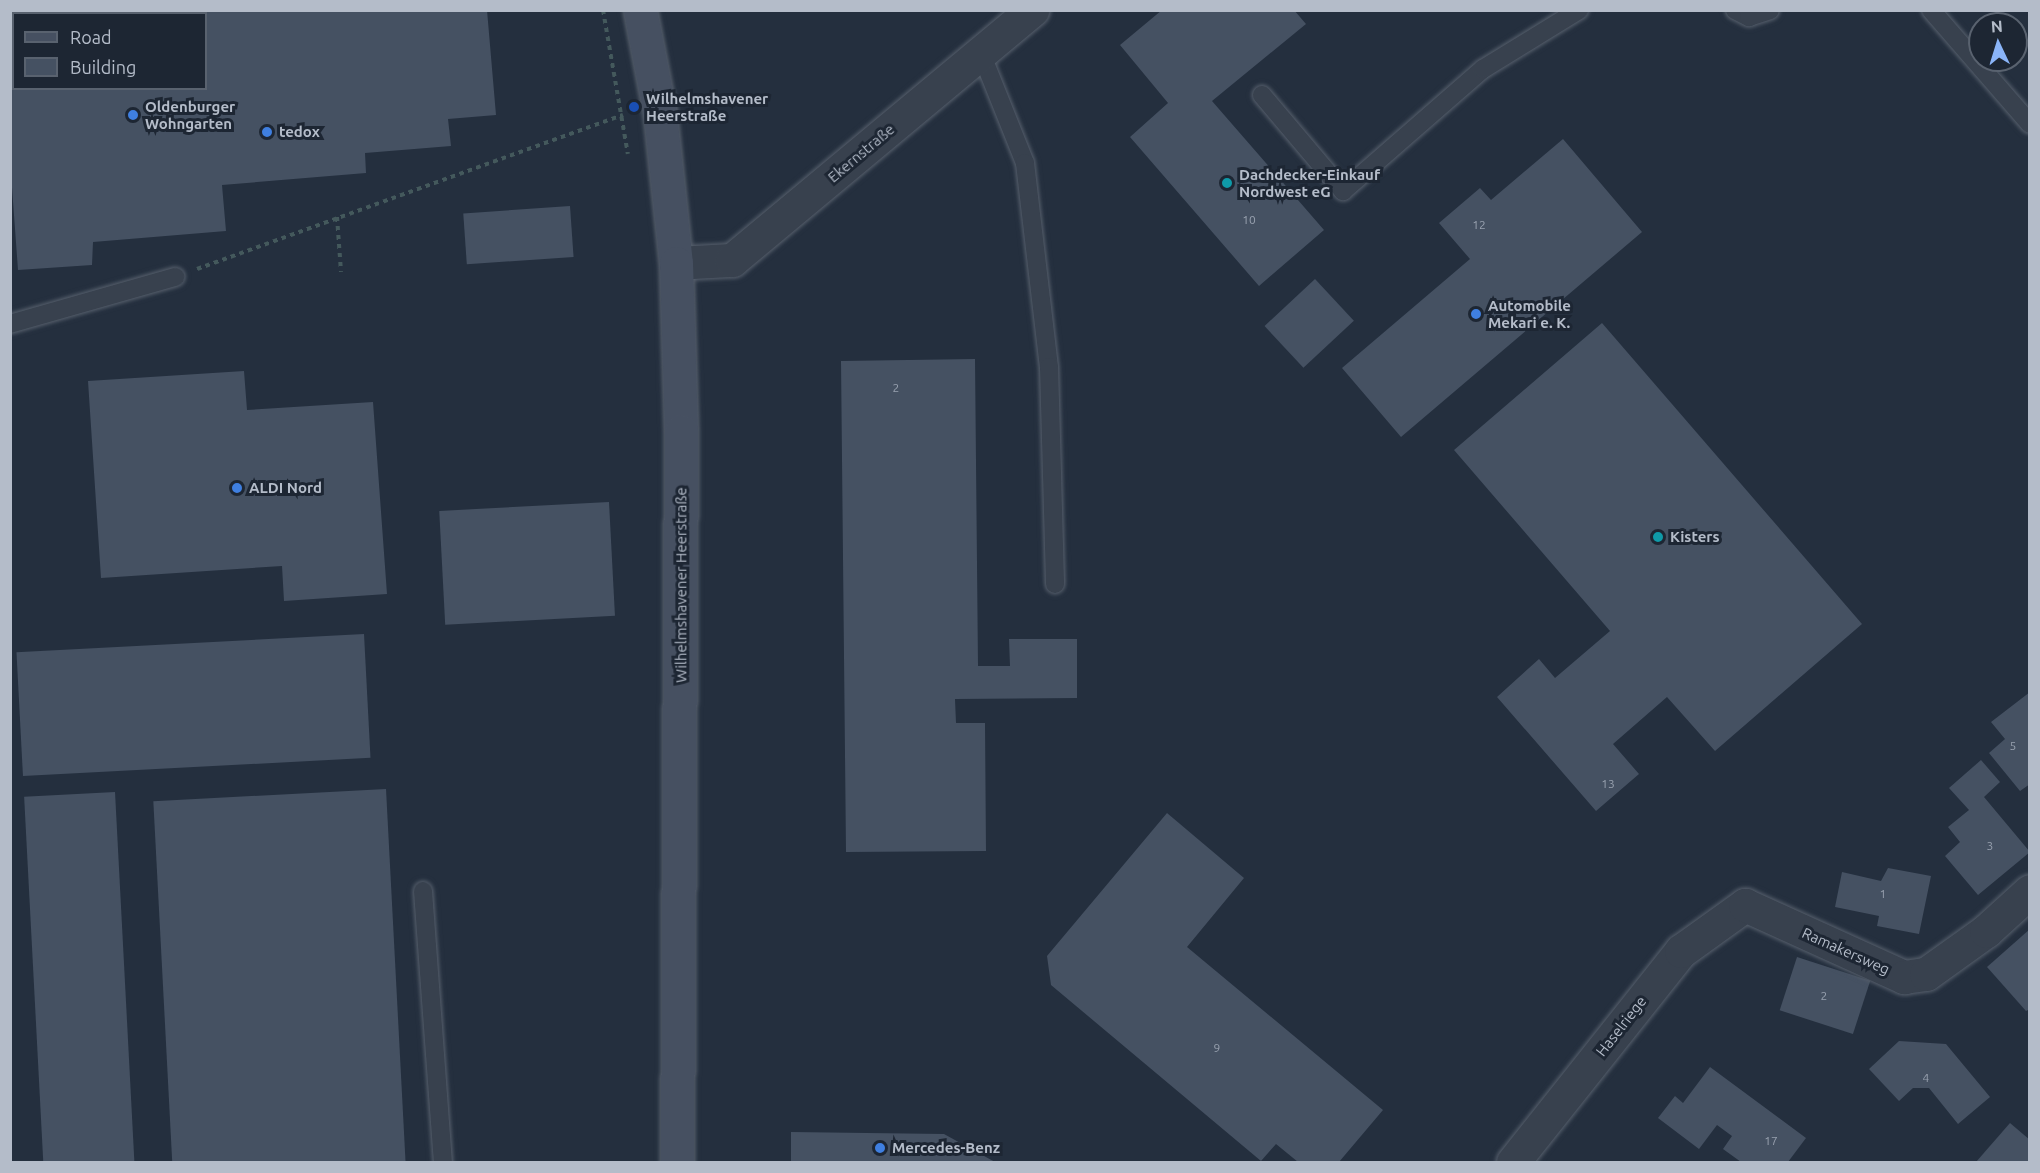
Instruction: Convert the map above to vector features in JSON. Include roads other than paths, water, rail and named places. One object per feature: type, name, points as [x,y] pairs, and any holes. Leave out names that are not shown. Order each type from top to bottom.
[{"type":"street","name":"Wilhelmshavener Heerstraße","points":[[640,10],[657,93],[676,263],[681,430],[677,1162]]},
{"type":"street","name":"Ekernstraße","points":[[676,263],[732,260],[1032,10]]},
{"type":"street","name":"Ramakersweg","points":[[1745,905],[1904,977],[1926,974],[1986,932],[2030,891]]},
{"type":"street","name":"Haselriege","points":[[1513,1162],[1681,951],[1745,905]]},
{"type":"lane","points":[[1262,95],[1343,191],[1483,69],[1579,10]]},
{"type":"lane","points":[[1735,10],[1749,16],[1770,10]]},
{"type":"lane","points":[[1930,10],[2030,124]]},
{"type":"lane","points":[[981,53],[1025,163],[1049,367],[1055,584]]},
{"type":"lane","points":[[10,324],[175,277]]},
{"type":"lane","points":[[423,891],[443,1162]]},
{"type":"place","name":"Wilhelmshavener Heerstraße","points":[[634,107]]},
{"type":"place","name":"Oldenburger Wohngarten","points":[[133,115]]},
{"type":"place","name":"tedox","points":[[267,132]]},
{"type":"place","name":"Dachdecker-Einkauf Nordwest eG","points":[[1227,183]]},
{"type":"place","name":"Automobile Mekari e. K.","points":[[1476,314]]},
{"type":"place","name":"ALDI Nord","points":[[237,488]]},
{"type":"place","name":"Kisters","points":[[1658,537]]},
{"type":"place","name":"Mercedes-Benz","points":[[880,1148]]}]
